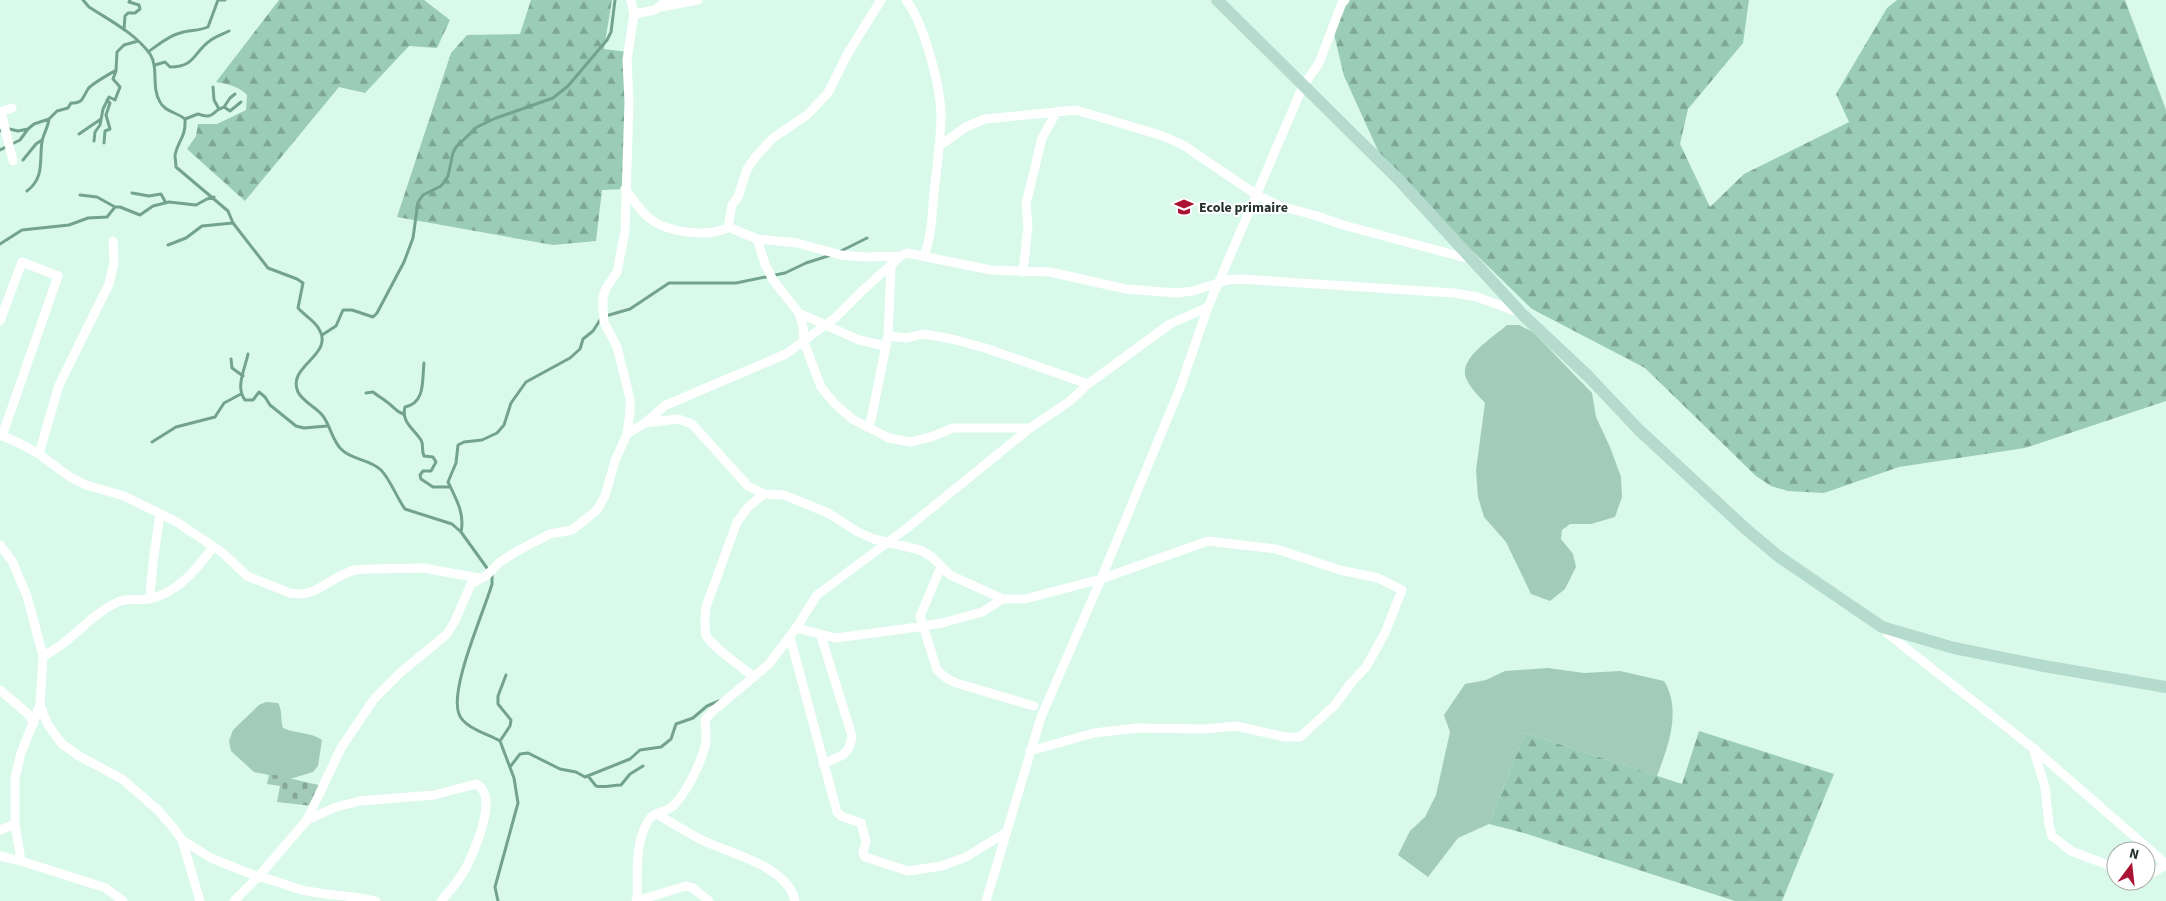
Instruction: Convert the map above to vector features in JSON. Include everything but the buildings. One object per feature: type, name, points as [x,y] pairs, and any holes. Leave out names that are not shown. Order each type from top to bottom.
[{"type":"street","points":[[234,901],[258,877],[307,820],[341,748],[374,699],[401,672],[447,634],[455,621],[471,584],[487,575],[500,562],[527,546],[550,534],[572,530],[597,510],[627,434],[630,400],[617,347],[604,322],[603,298],[609,283],[617,272],[625,230],[629,102],[627,60],[634,14],[631,0]]},
{"type":"street","points":[[661,7],[668,0]]},
{"type":"street","points":[[634,14],[698,0]]},
{"type":"street","points":[[625,188],[650,220],[663,226],[687,232],[722,231],[728,227],[732,205],[738,197],[747,169],[773,138],[807,115],[828,92],[848,53],[881,0]]},
{"type":"street","points":[[906,0],[914,11],[924,32],[940,100],[939,146],[928,247],[924,256]]},
{"type":"street","points":[[1217,0],[1399,180],[1523,315],[1588,376],[1639,430],[1747,530],[1778,556],[1882,626],[1954,648],[2166,687]]},
{"type":"street","points":[[986,901],[1040,717],[1101,579],[1180,388],[1208,307],[1303,86],[1319,62],[1342,3],[1345,0]]},
{"type":"street","points":[[12,108],[0,112],[13,162]]},
{"type":"street","points":[[939,146],[978,121],[1076,110],[1163,136],[1183,145],[1257,195],[1292,210],[1470,259]]},
{"type":"street","points":[[1023,272],[1028,226],[1026,204],[1042,138],[1057,111]]},
{"type":"street","points":[[728,227],[757,238],[796,243],[841,255],[865,257],[915,254],[991,270],[1050,272],[1126,289],[1176,293],[1193,291],[1228,280],[1240,279],[1454,293],[1478,297],[1523,315]]},
{"type":"street","points":[[757,238],[765,264],[773,280],[799,313],[803,326],[804,342],[821,387],[846,414],[867,428],[890,438],[910,442],[931,437],[953,428],[1030,428]]},
{"type":"street","points":[[39,454],[59,384],[109,284],[114,263],[113,241]]},
{"type":"street","points":[[627,434],[645,423],[666,404],[786,354],[826,325],[901,256]]},
{"type":"street","points":[[0,321],[22,262],[58,276],[1,436],[39,454],[70,477],[86,485],[124,496],[160,514],[223,553],[247,576],[290,593],[302,594],[314,591],[354,570],[423,568],[479,578]]},
{"type":"street","points":[[867,428],[871,420],[888,336],[891,266]]},
{"type":"street","points":[[709,901],[693,888],[686,886],[637,901],[638,850],[647,823],[652,816],[675,804],[694,774],[704,752],[706,739],[705,720],[713,711],[769,664],[790,637],[817,594],[887,543],[1030,428],[1070,401],[1088,384],[1170,324],[1208,307]]},
{"type":"street","points":[[799,313],[859,340],[886,346]]},
{"type":"street","points":[[888,336],[907,338],[923,334],[952,339],[986,348],[1088,384]]},
{"type":"street","points":[[645,423],[678,419],[692,424],[748,486],[764,494],[784,495],[800,501],[828,513],[858,532],[887,543],[920,550],[932,557],[950,575],[1003,599],[1025,599],[1101,579],[1208,541],[1276,549],[1340,570],[1378,578],[1402,590],[1385,633],[1366,667],[1351,683],[1335,705],[1300,737],[1285,738],[1236,726],[1204,729],[1138,728],[1094,733],[1030,750]]},
{"type":"street","points":[[754,677],[711,643],[706,634],[705,614],[737,522],[748,507],[764,494]]},
{"type":"street","points":[[150,599],[151,565],[155,554],[160,514]]},
{"type":"street","points":[[0,545],[12,561],[27,596],[43,656],[40,705],[21,753],[15,778],[15,824],[20,861]]},
{"type":"street","points":[[43,656],[57,650],[93,618],[118,601],[150,599],[175,587],[187,578],[214,547]]},
{"type":"street","points":[[941,567],[920,616],[937,670],[946,678],[1034,706]]},
{"type":"street","points":[[796,628],[821,636],[836,638],[923,626],[982,612],[1003,599]]},
{"type":"street","points":[[1882,626],[1888,634],[2033,748],[2166,865]]},
{"type":"street","points":[[821,636],[852,736],[850,748],[845,753],[823,764]]},
{"type":"street","points":[[790,637],[837,812],[841,816],[861,823],[866,842],[864,852],[866,856],[908,871],[942,866],[966,857],[1005,834]]},
{"type":"street","points":[[0,690],[27,713],[34,723]]},
{"type":"street","points":[[40,705],[48,725],[62,744],[79,756],[122,778],[158,810],[182,840],[224,864],[258,877],[300,890],[339,898],[359,896],[376,901]]},
{"type":"street","points":[[2033,748],[2045,787],[2052,836],[2070,852],[2106,865]]},
{"type":"street","points":[[307,820],[336,807],[360,801],[434,795],[476,784],[480,786],[484,792],[486,806],[480,838],[466,868],[441,901]]},
{"type":"street","points":[[657,814],[705,841],[729,850],[770,871],[786,884],[795,901]]},
{"type":"street","points":[[0,830],[15,824]]},
{"type":"street","points":[[182,840],[200,901]]},
{"type":"street","points":[[0,856],[106,888],[123,901]]},
{"type":"green space","points":[[279,0],[424,0],[450,20],[437,48],[409,46],[365,93],[339,87],[245,201],[187,149],[196,136],[198,124],[217,124],[246,110],[247,95],[244,92],[233,86],[216,82]]},
{"type":"green space","points":[[531,0],[612,0],[604,49],[628,52],[626,189],[602,190],[596,241],[553,245],[397,217],[451,53],[467,35],[520,34]]},
{"type":"green space","points":[[1349,0],[1749,0],[1743,43],[1688,109],[1680,144],[1710,207],[1744,174],[1849,122],[1836,94],[1887,8],[1897,0],[2125,0],[2166,110],[2166,401],[2025,448],[1899,467],[1824,493],[1788,491],[1771,486],[1756,476],[1645,368],[1532,309],[1385,166],[1344,76],[1333,30],[1344,4]]},
{"type":"green space","points":[[1507,325],[1519,325],[1533,332],[1592,393],[1596,417],[1621,477],[1622,497],[1615,517],[1591,524],[1570,524],[1562,530],[1561,539],[1573,554],[1576,567],[1565,589],[1550,601],[1531,594],[1506,542],[1484,517],[1478,497],[1476,470],[1485,403],[1470,385],[1466,378],[1465,370],[1467,363],[1479,348]]},
{"type":"green space","points":[[1548,668],[1584,673],[1620,671],[1664,681],[1669,692],[1673,716],[1669,741],[1657,776],[1525,733],[1489,824],[1458,838],[1428,877],[1398,855],[1410,831],[1425,817],[1436,795],[1450,732],[1444,715],[1465,684],[1486,680],[1505,671]]},
{"type":"green space","points":[[266,702],[278,703],[283,728],[318,737],[322,740],[318,766],[313,772],[290,779],[254,772],[231,751],[229,741],[233,730],[259,705]]},
{"type":"green space","points":[[1699,731],[1834,774],[1782,901],[1735,901],[1524,833],[1489,824],[1525,733],[1682,784]]},
{"type":"green space","points":[[269,775],[323,786],[313,806],[277,802],[280,786],[267,784]]},
{"type":"waterway","points":[[83,0],[89,7],[129,33],[144,46],[153,59],[156,90],[160,102],[165,108],[185,119],[183,135],[175,155],[176,167],[228,211],[233,223],[268,268],[303,283],[298,308],[317,326],[322,338],[321,346],[316,354],[298,375],[296,383],[300,396],[323,416],[335,441],[345,453],[377,466],[381,470],[405,509],[452,524],[461,532],[492,575],[492,584],[463,669],[457,702],[459,714],[466,723],[500,741],[514,778],[518,803],[495,887],[498,901]]},
{"type":"waterway","points":[[124,30],[125,16],[128,13],[135,13],[140,9],[139,5],[129,2],[130,0]]},
{"type":"waterway","points":[[148,52],[176,34],[208,27],[218,0],[225,0]]},
{"type":"waterway","points":[[322,335],[336,326],[343,310],[352,310],[373,317],[377,313],[404,262],[413,238],[418,202],[423,195],[441,186],[448,176],[456,147],[477,127],[496,118],[553,98],[568,86],[607,40],[611,32],[615,0]]},
{"type":"waterway","points":[[155,65],[165,62],[170,67],[190,62],[211,40],[229,31]]},
{"type":"waterway","points":[[0,131],[5,128],[18,131],[28,129],[34,124],[49,119],[57,111],[68,108],[71,103],[81,101],[90,87],[116,70],[117,52],[124,45],[138,41]]},
{"type":"waterway","points":[[94,141],[103,109],[109,97],[115,100],[120,87],[113,79],[116,71]]},
{"type":"waterway","points":[[213,87],[214,100],[219,109]]},
{"type":"waterway","points":[[185,119],[198,114],[203,116],[210,115],[224,107],[235,94]]},
{"type":"waterway","points":[[104,143],[105,131],[110,129],[106,115],[110,103],[107,100]]},
{"type":"waterway","points":[[224,107],[230,111],[241,102]]},
{"type":"waterway","points":[[27,191],[33,186],[39,174],[43,136],[49,119]]},
{"type":"waterway","points":[[79,134],[101,119]]},
{"type":"waterway","points":[[0,150],[20,140],[28,129]]},
{"type":"waterway","points":[[23,160],[36,144],[42,140]]},
{"type":"waterway","points":[[132,193],[149,196],[161,194],[166,203]]},
{"type":"waterway","points":[[80,195],[97,197],[115,207]]},
{"type":"waterway","points":[[0,244],[22,230],[69,225],[88,218],[107,217],[115,207],[120,207],[140,215],[153,206],[169,202],[196,205],[214,197]]},
{"type":"waterway","points":[[168,245],[186,238],[202,226],[233,223]]},
{"type":"waterway","points":[[839,252],[867,238]]},
{"type":"waterway","points":[[461,532],[461,512],[448,482],[456,463],[458,445],[464,442],[482,440],[497,433],[504,425],[511,403],[526,382],[570,358],[580,349],[583,339],[593,331],[602,317],[630,309],[669,283],[736,283],[785,273],[806,263],[831,255]]},
{"type":"waterway","points":[[248,354],[241,384],[242,395],[245,400],[253,400],[259,392],[270,405],[296,426],[304,428],[327,426]]},
{"type":"waterway","points":[[231,359],[232,368],[243,376]]},
{"type":"waterway","points":[[424,363],[420,396],[412,405],[405,407],[405,417],[408,425],[421,440],[424,456],[433,457],[436,462],[431,471],[423,471],[420,475],[421,479],[433,487],[450,487]]},
{"type":"waterway","points":[[366,393],[373,392],[403,414]]},
{"type":"waterway","points":[[152,442],[176,427],[215,417],[224,403],[241,394]]},
{"type":"waterway","points":[[500,741],[510,726],[511,720],[498,704],[498,696],[506,675]]},
{"type":"waterway","points":[[510,767],[520,754],[528,753],[560,769],[576,772],[585,777],[630,759],[640,750],[661,747],[671,739],[676,724],[693,718],[707,706],[719,701]]},
{"type":"waterway","points":[[588,776],[596,786],[621,785],[630,774],[643,766]]},
{"type":"place","name":"Ecole primaire","points":[[1184,207]]}]
